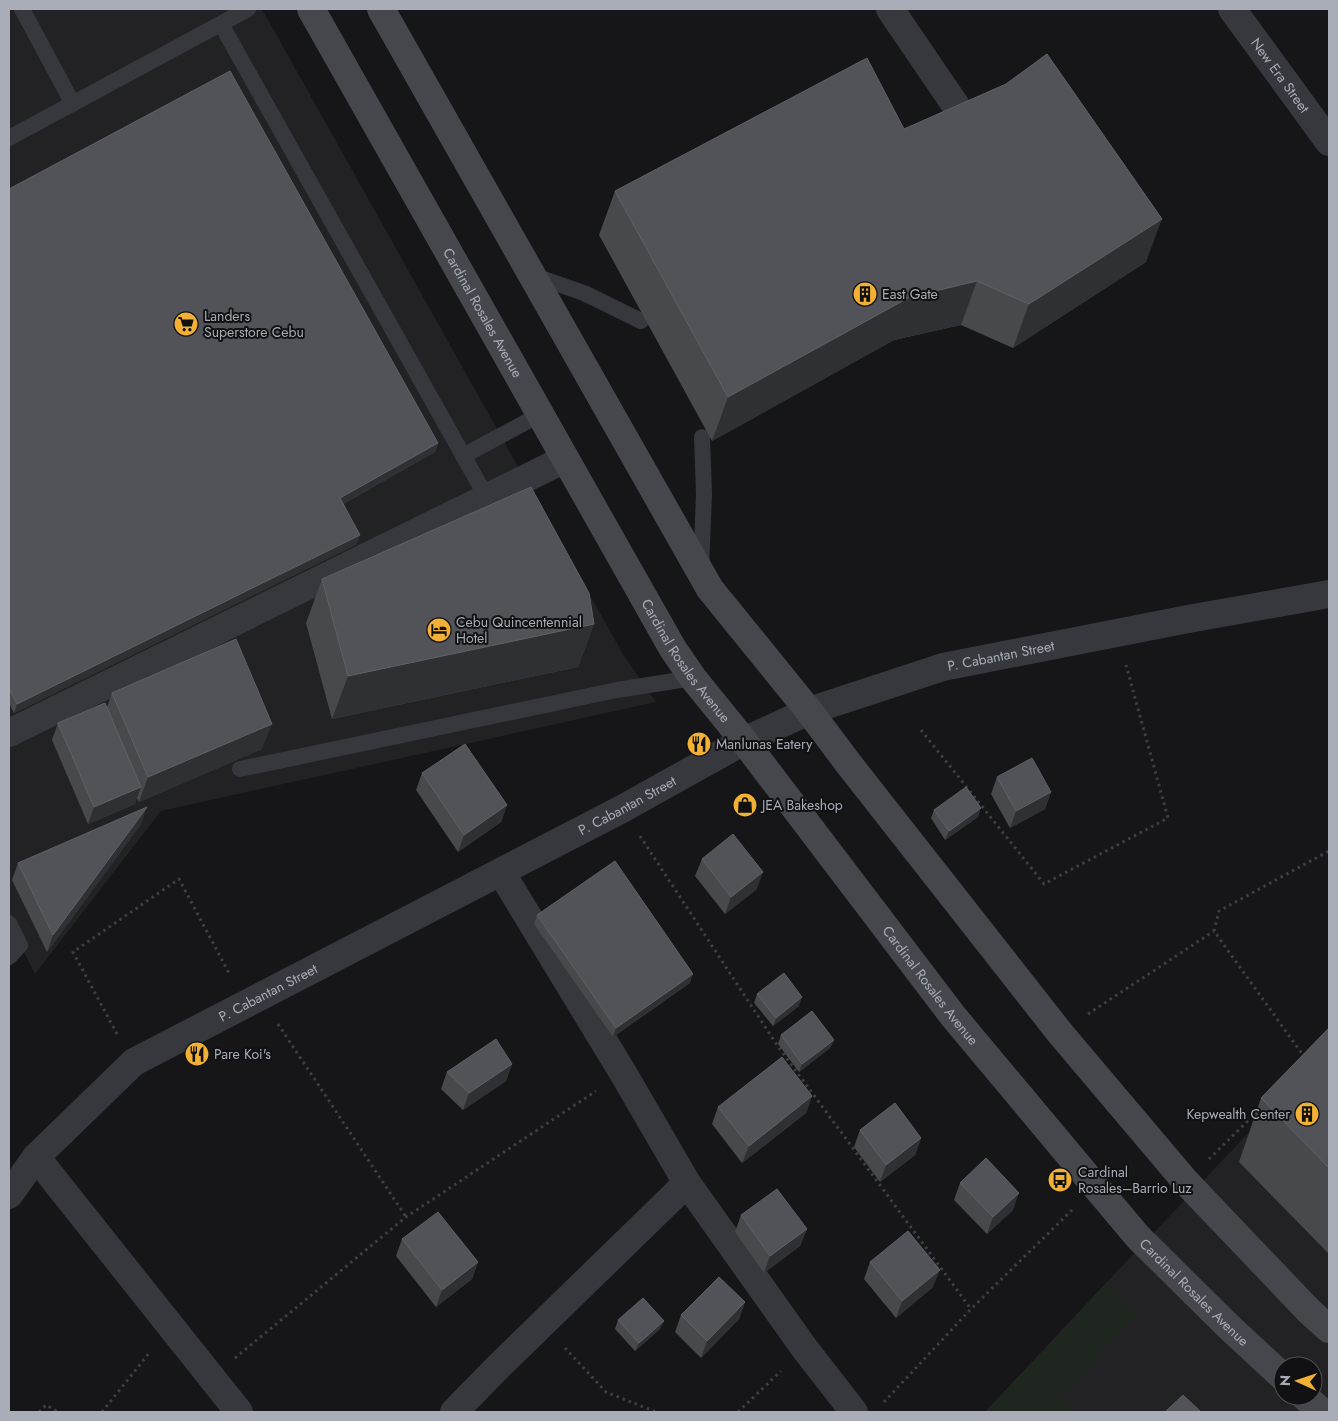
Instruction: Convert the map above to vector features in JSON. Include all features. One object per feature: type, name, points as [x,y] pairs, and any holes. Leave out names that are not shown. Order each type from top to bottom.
[{"type":"main road","name":"Cardinal Rosales Avenue","points":[[311,9],[673,649],[693,678],[744,741],[954,1016],[1138,1237],[1273,1368]]},
{"type":"main road","points":[[381,9],[710,589],[809,711],[1060,1033],[1186,1182],[1309,1311],[1329,1329]]},
{"type":"street","points":[[890,9],[971,128]]},
{"type":"street","name":"New Era Street","points":[[1232,9],[1329,142]]},
{"type":"street","points":[[9,733],[565,459]]},
{"type":"street","name":"P. Cabantan Street","points":[[9,1195],[36,1157],[134,1062],[622,809],[744,741],[809,711],[943,667],[1188,619],[1329,594]]},
{"type":"street","points":[[500,872],[623,1073],[687,1183],[805,1348],[854,1412]]},
{"type":"street","points":[[36,1157],[239,1412]]},
{"type":"street","points":[[454,1412],[687,1183]]},
{"type":"lane","points":[[22,9],[73,104]]},
{"type":"lane","points":[[9,138],[248,9]]},
{"type":"lane","points":[[221,24],[487,498]]},
{"type":"lane","points":[[532,275],[584,293],[641,321]]},
{"type":"lane","points":[[463,456],[541,414]]},
{"type":"lane","points":[[701,573],[704,494],[702,437]]},
{"type":"lane","points":[[240,769],[617,690],[693,678]]},
{"type":"lane","points":[[9,923],[20,945],[9,957]]},
{"type":"path","points":[[922,730],[1044,884],[1168,818],[1117,633]]},
{"type":"path","points":[[622,809],[777,1045],[971,1309]]},
{"type":"path","points":[[1060,1033],[1214,931],[1219,911],[1329,851]]},
{"type":"path","points":[[134,1062],[108,1020],[73,952],[179,879],[253,1001],[406,1218]]},
{"type":"path","points":[[1214,931],[1308,1061]]},
{"type":"path","points":[[211,1378],[406,1218],[623,1073]]},
{"type":"path","points":[[1186,1182],[1260,1108]]},
{"type":"path","points":[[881,1405],[971,1309],[1096,1187]]},
{"type":"path","points":[[542,1324],[606,1392],[656,1412]]},
{"type":"path","points":[[102,1412],[171,1326]]},
{"type":"path","points":[[738,1412],[805,1348]]},
{"type":"path","points":[[39,1412],[46,1405],[58,1412]]},
{"type":"shaded area","name":"Landers Superstore Cebu","points":[[9,9],[262,9],[624,656],[656,702],[161,811],[35,974],[9,923]]},
{"type":"shaded area","points":[[1329,1048],[1329,1412],[985,1412],[1107,1282]]},
{"type":"shaded area","points":[[1107,1282],[1138,1316],[1060,1396],[1074,1412],[985,1412]]},
{"type":"building","name":"East Gate","points":[[1047,54],[1162,219],[1029,304],[977,281],[910,297],[728,397],[615,191],[867,58],[904,129],[1006,84]]},
{"type":"building","name":"Landers Superstore Cebu","points":[[230,71],[438,443],[340,498],[360,535],[17,704],[9,688],[9,189]]},
{"type":"building","name":"Cebu Quincentennial Hotel","points":[[531,487],[589,593],[594,624],[348,676],[322,579]]},
{"type":"building","points":[[236,639],[272,724],[148,777],[112,693]]},
{"type":"building","points":[[105,703],[141,787],[94,807],[58,723]]},
{"type":"building","points":[[465,744],[507,805],[464,835],[422,773]]},
{"type":"building","points":[[1032,758],[1051,792],[1016,811],[997,777]]},
{"type":"building","points":[[966,787],[981,808],[949,831],[934,810]]},
{"type":"building","points":[[147,807],[53,935],[18,863]]},
{"type":"building","points":[[733,834],[763,872],[731,897],[702,859]]},
{"type":"building","points":[[615,861],[693,974],[616,1028],[537,915]]},
{"type":"building","points":[[784,973],[802,997],[776,1018],[757,994]]},
{"type":"building","points":[[812,1011],[834,1040],[802,1064],[781,1035]]},
{"type":"building","points":[[1329,1028],[1329,1168],[1261,1098]]},
{"type":"building","points":[[496,1039],[512,1064],[469,1093],[447,1072]]},
{"type":"building","points":[[782,1057],[812,1096],[749,1146],[718,1107]]},
{"type":"building","points":[[895,1103],[921,1138],[886,1165],[860,1130]]},
{"type":"building","points":[[986,1158],[1019,1193],[993,1217],[960,1183]]},
{"type":"building","points":[[777,1189],[807,1229],[770,1256],[741,1215]]},
{"type":"building","points":[[438,1212],[478,1262],[442,1290],[402,1239]]},
{"type":"building","points":[[908,1231],[940,1270],[902,1301],[870,1262]]},
{"type":"building","points":[[719,1277],[745,1302],[707,1341],[681,1315]]},
{"type":"building","points":[[643,1298],[664,1321],[639,1343],[618,1320]]},
{"type":"building","points":[[1183,1395],[1201,1412],[1165,1412]]},
{"type":"place","name":"East Gate","points":[[865,294]]},
{"type":"place","name":"Landers Superstore Cebu","points":[[186,324]]},
{"type":"place","name":"Cebu Quincentennial Hotel","points":[[439,630]]},
{"type":"place","name":"Manlunas Eatery","points":[[699,744]]},
{"type":"place","name":"JEA Bakeshop","points":[[745,805]]},
{"type":"place","name":"Pare Koi's","points":[[197,1054]]},
{"type":"place","name":"Kepwealth Center","points":[[1307,1114]]},
{"type":"place","name":"Cardinal Rosales–Barrio Luz","points":[[1060,1180]]}]
